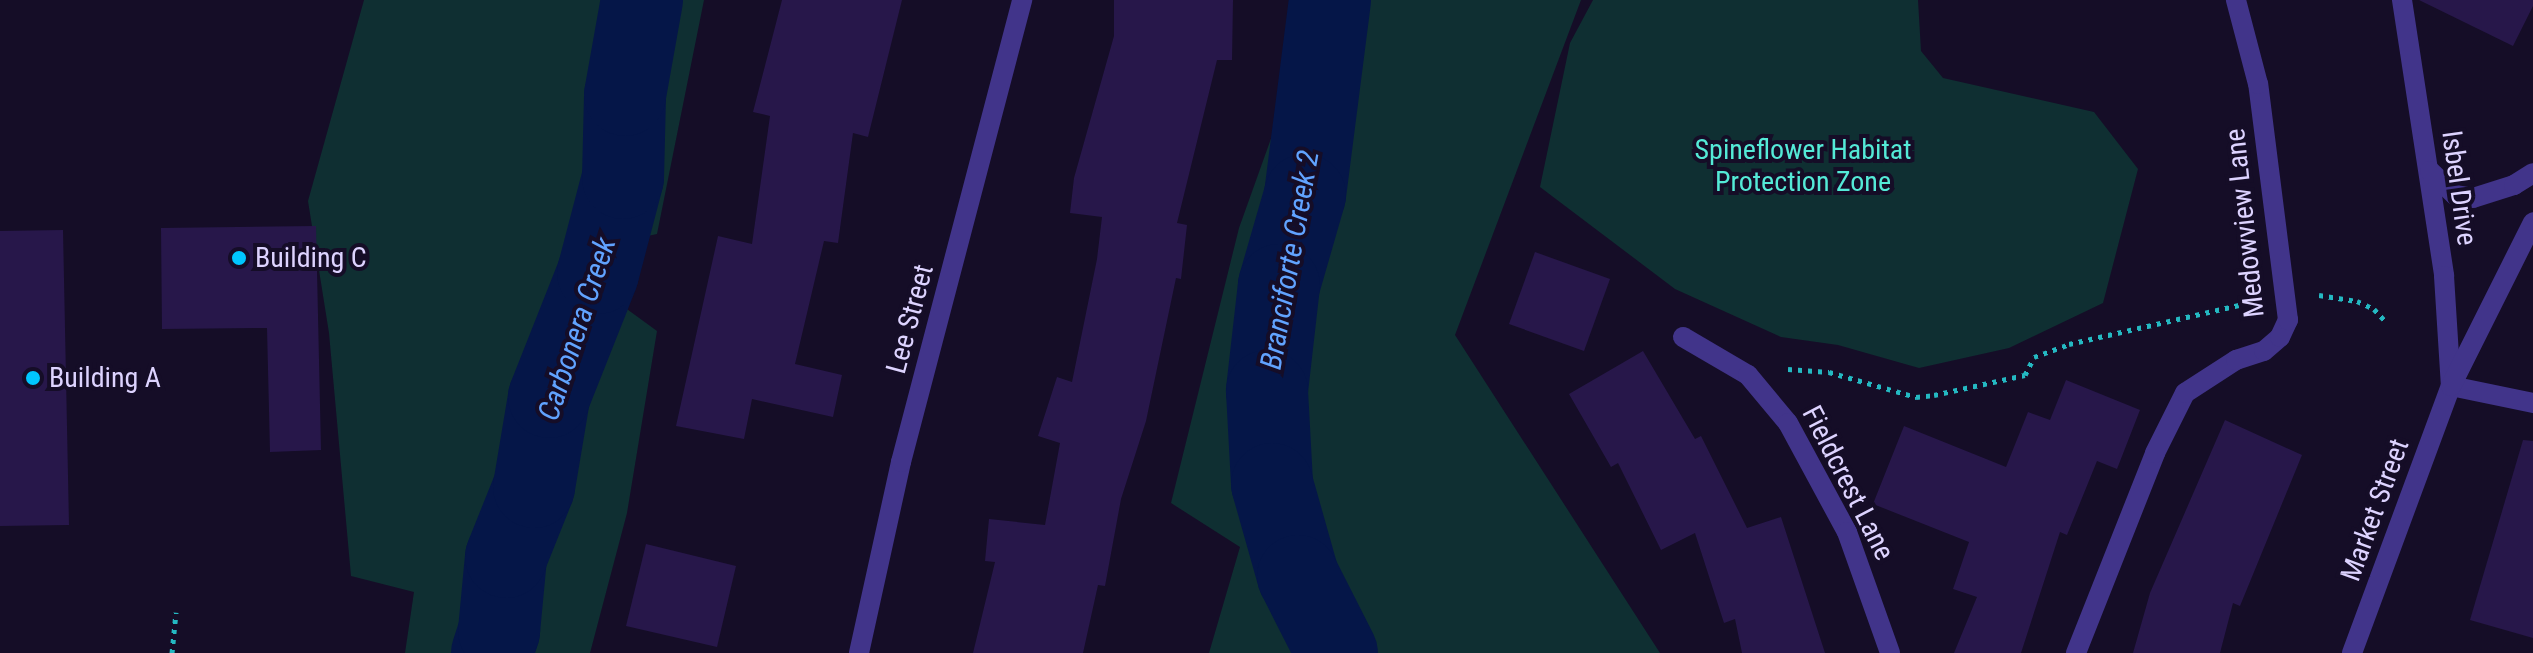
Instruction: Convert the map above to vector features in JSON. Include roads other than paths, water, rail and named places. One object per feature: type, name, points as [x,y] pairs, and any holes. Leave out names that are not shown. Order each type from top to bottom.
[{"type":"street","name":"Lee Street","points":[[859,653],[901,462],[1022,0]]},
{"type":"street","name":"Medowview Lane","points":[[2076,653],[2174,412],[2198,381],[2264,351],[2280,337],[2288,320],[2258,84],[2236,0]]},
{"type":"street","name":"Isbel Drive","points":[[2402,0],[2430,171],[2451,386]]},
{"type":"street","points":[[2430,171],[2455,195],[2473,198],[2514,185],[2533,173]]},
{"type":"street","name":"Market Street","points":[[2352,653],[2451,386],[2533,222]]},
{"type":"street","name":"Fieldcrest Lane","points":[[1683,337],[1736,365],[1761,388],[1810,458],[1847,532],[1890,653]]},
{"type":"street","points":[[2451,386],[2533,403]]},
{"type":"waterway","name":"Carbonera Creek","points":[[492,653],[499,631],[506,557],[534,487],[549,397],[598,273],[623,178],[625,95],[642,0]]},
{"type":"waterway","name":"Branciforte Creek 2","points":[[1330,0],[1305,195],[1279,285],[1267,391],[1272,484],[1298,576],[1337,653]]},
{"type":"place","name":"Building C","points":[[239,258]]},
{"type":"place","name":"Building A","points":[[33,378]]},
{"type":"park label","name":"Spineflower Habitat Protection Zone","points":[[1803,166]]}]
